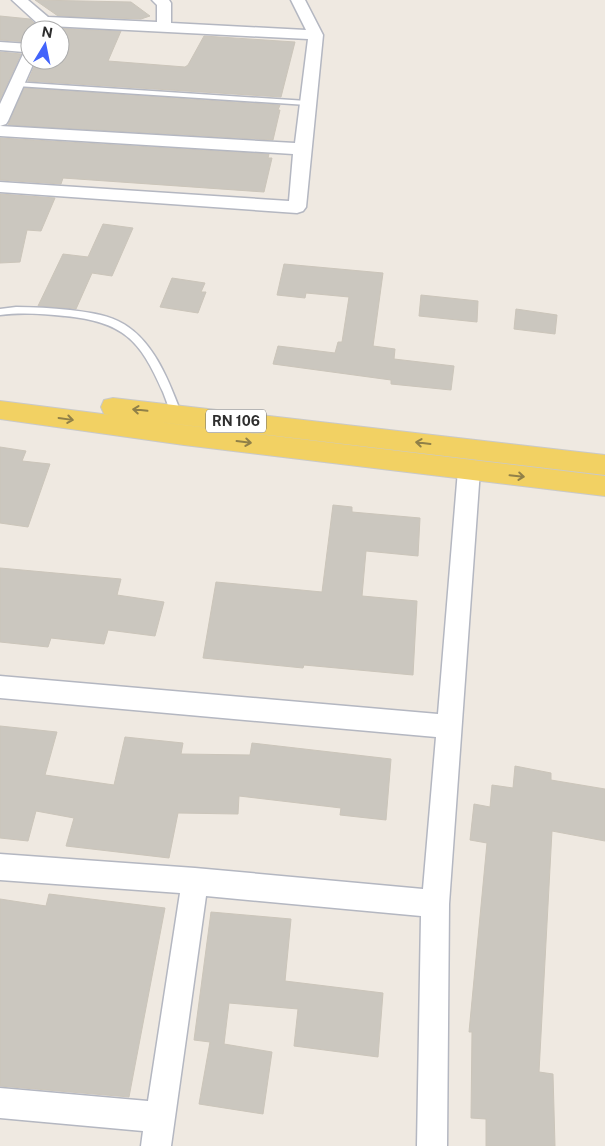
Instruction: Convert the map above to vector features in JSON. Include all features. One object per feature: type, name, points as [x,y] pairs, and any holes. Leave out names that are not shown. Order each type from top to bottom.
[{"type":"main road","name":"RN 106","points":[[0,395],[469,470],[605,486]]},
{"type":"main road","name":"RN 106","points":[[0,410],[181,424],[605,465]]},
{"type":"street","points":[[19,0],[37,20]]},
{"type":"street","points":[[159,0],[164,3],[164,27]]},
{"type":"street","points":[[0,187],[297,207],[316,35],[298,0]]},
{"type":"street","points":[[70,26],[164,27],[316,35]]},
{"type":"street","points":[[0,46],[20,47]]},
{"type":"street","points":[[0,121],[23,70]]},
{"type":"street","points":[[0,130],[302,149]]},
{"type":"street","points":[[432,1146],[435,904],[469,470]]},
{"type":"street","points":[[0,687],[449,727]]},
{"type":"street","points":[[0,867],[195,881],[435,904]]},
{"type":"street","points":[[156,1146],[195,881]]},
{"type":"street","points":[[0,1103],[160,1117]]},
{"type":"lane","points":[[17,84],[307,103]]},
{"type":"lane","points":[[0,312],[26,309],[81,315],[105,319],[119,325],[130,332],[147,353],[181,424]]},
{"type":"building","points":[[35,0],[131,2],[150,16],[141,19],[58,16]]},
{"type":"building","points":[[0,16],[31,20],[20,20],[20,41],[0,40]]},
{"type":"building","points":[[70,29],[121,31],[108,61],[185,67],[188,65],[204,36],[295,42],[281,97],[28,81],[33,70],[70,70]]},
{"type":"building","points":[[0,52],[20,54],[20,56],[0,100]]},
{"type":"building","points":[[24,88],[280,105],[278,110],[280,110],[273,140],[8,125]]},
{"type":"building","points":[[0,138],[269,154],[268,158],[272,158],[264,192],[63,178],[61,184],[0,180]]},
{"type":"building","points":[[0,194],[55,198],[41,231],[27,230],[20,262],[0,263]]},
{"type":"building","points":[[103,224],[133,228],[112,276],[92,273],[76,309],[38,306],[63,254],[88,257]]},
{"type":"building","points":[[284,264],[383,273],[373,346],[395,349],[394,359],[454,366],[451,390],[391,384],[391,380],[273,364],[278,346],[335,353],[338,342],[342,342],[349,297],[306,293],[305,298],[277,295]]},
{"type":"building","points":[[172,278],[205,283],[201,292],[206,292],[198,313],[160,307]]},
{"type":"building","points":[[421,295],[478,301],[477,322],[419,316]]},
{"type":"building","points":[[516,309],[557,315],[555,334],[514,329]]},
{"type":"building","points":[[0,447],[26,451],[22,461],[50,464],[28,527],[0,523]]},
{"type":"building","points":[[333,505],[352,507],[352,512],[420,518],[418,556],[366,551],[362,596],[417,601],[413,675],[304,665],[303,668],[203,658],[216,582],[322,592]]},
{"type":"building","points":[[0,568],[121,579],[117,595],[164,602],[155,636],[108,630],[104,644],[51,638],[48,647],[0,642]]},
{"type":"building","points":[[0,726],[57,732],[45,775],[114,785],[125,737],[183,743],[181,754],[250,755],[252,743],[391,759],[386,820],[340,815],[341,808],[239,796],[238,814],[178,813],[169,858],[66,846],[74,818],[36,811],[28,841],[0,838]]},
{"type":"building","points":[[515,766],[551,773],[551,780],[605,789],[605,841],[552,831],[539,1072],[553,1074],[555,1146],[486,1146],[486,1119],[471,1118],[472,1032],[469,1032],[487,843],[470,840],[474,804],[490,807],[492,785],[513,788]]},
{"type":"building","points":[[49,894],[165,908],[129,1097],[0,1086],[0,899],[46,906]]},
{"type":"building","points":[[211,912],[291,919],[285,981],[383,993],[378,1057],[294,1046],[298,1009],[229,1003],[224,1044],[272,1052],[263,1114],[199,1104],[210,1042],[194,1040]]}]
